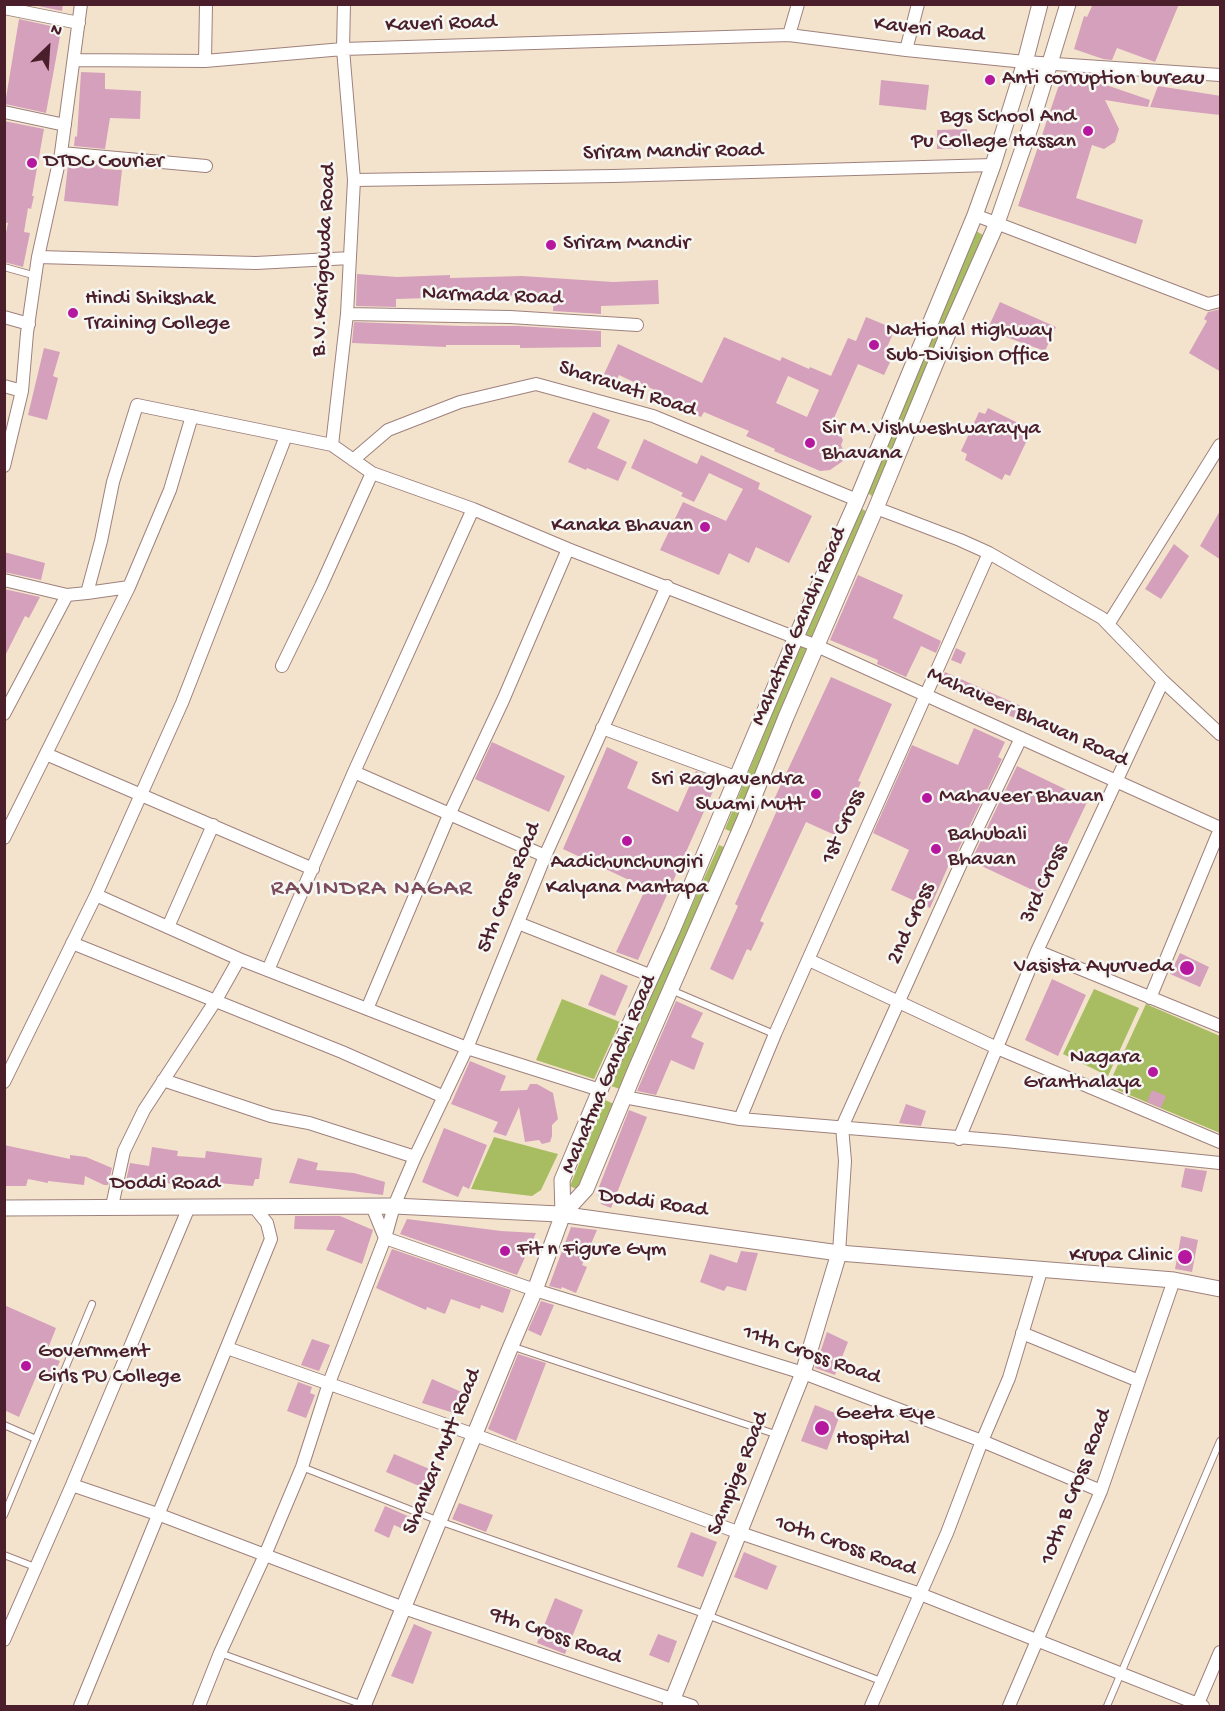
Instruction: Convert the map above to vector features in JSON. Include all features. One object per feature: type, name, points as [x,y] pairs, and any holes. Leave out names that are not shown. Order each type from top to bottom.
[{"type":"street","points":[[4,466],[22,391],[38,257],[61,153],[81,4]]},
{"type":"street","points":[[205,61],[206,4]]},
{"type":"street","name":"B.V.Karigowda Road","points":[[332,445],[347,314],[354,180],[343,50],[344,4]]},
{"type":"street","points":[[789,35],[798,4]]},
{"type":"street","points":[[906,50],[918,4]]},
{"type":"street","name":"Mahatma Gandhi Road","points":[[563,1214],[562,1180],[857,500],[975,215],[1025,62],[1040,4]]},
{"type":"street","name":"Mahatma Gandhi Road","points":[[563,1214],[586,1189],[997,222],[1031,125],[1068,4]]},
{"type":"street","points":[[4,8],[79,23]]},
{"type":"street","name":"Kaveri Road","points":[[74,60],[205,61],[343,50],[789,35],[1025,62],[1221,75]]},
{"type":"street","points":[[4,112],[65,125]]},
{"type":"street","points":[[61,153],[206,166]]},
{"type":"street","name":"Sriram Mandir Road","points":[[354,180],[613,176],[993,165]]},
{"type":"street","points":[[975,215],[1208,304],[1221,301]]},
{"type":"street","points":[[38,257],[256,263],[350,258]]},
{"type":"street","name":"Narmada Road","points":[[347,314],[510,317],[636,325]]},
{"type":"street","points":[[4,317],[29,324]]},
{"type":"street","name":"Sharavati Road","points":[[353,460],[388,430],[460,402],[536,384],[653,416],[857,500]]},
{"type":"street","points":[[4,386],[22,391]]},
{"type":"street","points":[[87,593],[113,482],[137,405],[332,445]]},
{"type":"street","points":[[4,837],[129,587],[170,489],[192,417]]},
{"type":"street","points":[[4,1082],[96,896],[182,703],[286,436]]},
{"type":"street","name":"Mahaveer Bhavan Road","points":[[332,445],[372,472],[473,509],[568,549],[796,637],[1221,829]]},
{"type":"street","points":[[1109,624],[1221,445]]},
{"type":"street","points":[[282,666],[372,472]]},
{"type":"street","points":[[857,500],[989,553],[1102,618],[1163,681],[1220,732]]},
{"type":"street","points":[[268,970],[354,772],[473,509]]},
{"type":"street","points":[[368,1009],[449,815],[504,698],[568,549]]},
{"type":"street","name":"1st Cross","points":[[740,1119],[775,1034],[989,553]]},
{"type":"street","points":[[4,580],[67,595],[129,587]]},
{"type":"street","name":"5th Cross Road","points":[[199,1707],[220,1653],[302,1467],[330,1383],[385,1238],[394,1206],[467,1048],[545,856],[667,586]]},
{"type":"street","points":[[4,714],[67,595]]},
{"type":"street","name":"3rd Cross","points":[[959,1139],[1037,951],[1163,681]]},
{"type":"street","points":[[602,728],[738,778]]},
{"type":"street","name":"2nd Cross","points":[[842,1127],[968,848],[1021,738]]},
{"type":"street","points":[[46,754],[313,869]]},
{"type":"street","points":[[354,772],[545,856]]},
{"type":"street","points":[[168,927],[213,825]]},
{"type":"street","points":[[1150,998],[1221,829]]},
{"type":"street","points":[[714,834],[733,843]]},
{"type":"street","points":[[96,896],[268,970],[467,1048],[624,1097],[740,1119],[959,1139],[1005,1141],[1221,1163]]},
{"type":"street","points":[[518,922],[652,976]]},
{"type":"street","points":[[72,943],[382,1068],[444,1097]]},
{"type":"street","points":[[1037,951],[1221,1026]]},
{"type":"street","points":[[112,1206],[124,1151],[144,1110],[216,1000],[239,958]]},
{"type":"street","points":[[809,960],[997,1048],[1221,1142]]},
{"type":"street","points":[[163,1080],[271,1116],[309,1124],[415,1157]]},
{"type":"street","points":[[838,1253],[845,1161],[842,1127]]},
{"type":"street","points":[[372,1206],[385,1238]]},
{"type":"street","name":"Doddi Road","points":[[4,1208],[394,1206],[563,1214],[838,1253],[1174,1280],[1221,1289]]},
{"type":"street","points":[[4,1640],[189,1207]]},
{"type":"street","points":[[80,1707],[271,1239],[267,1223],[255,1208]]},
{"type":"street","name":"Shankar Mutt Road","points":[[365,1706],[535,1290],[563,1214]]},
{"type":"street","name":"11th Cross Road","points":[[385,1238],[535,1290],[802,1373],[982,1441],[1101,1491]]},
{"type":"street","name":"Sampige Road","points":[[671,1703],[779,1435],[802,1373],[838,1253]]},
{"type":"street","points":[[871,1707],[947,1533],[1009,1378],[1041,1271]]},
{"type":"street","name":"10th B Cross Road","points":[[1009,1707],[1101,1491],[1174,1280]]},
{"type":"street","points":[[1022,1334],[1139,1381]]},
{"type":"street","name":"10th Cross Road","points":[[227,1348],[475,1435],[740,1533],[920,1594],[1200,1706]]},
{"type":"street","name":"9th Cross Road","points":[[72,1485],[160,1515],[404,1608],[671,1703],[692,1707]]},
{"type":"street","points":[[1200,1706],[1221,1652]]},
{"type":"lane","points":[[4,267],[36,276]]},
{"type":"lane","points":[[670,990],[775,1034]]},
{"type":"lane","points":[[4,1515],[92,1304]]},
{"type":"lane","points":[[511,1346],[779,1435]]},
{"type":"lane","points":[[4,1425],[36,1439]]},
{"type":"lane","points":[[1107,1707],[1221,1442]]},
{"type":"lane","points":[[302,1467],[439,1521],[707,1615],[881,1681]]},
{"type":"lane","points":[[4,1555],[35,1567]]},
{"type":"lane","points":[[220,1653],[365,1706]]},
{"type":"green space","points":[[976,231],[983,235],[872,496],[868,493]]},
{"type":"green space","points":[[860,508],[866,511],[812,637],[804,634]]},
{"type":"green space","points":[[800,646],[807,649],[732,832],[725,829]]},
{"type":"green space","points":[[719,845],[726,848],[620,1089],[611,1086]]},
{"type":"green space","points":[[1094,989],[1139,1008],[1108,1076],[1063,1054]]},
{"type":"green space","points":[[562,999],[620,1022],[594,1079],[536,1060]]},
{"type":"green space","points":[[1146,1004],[1220,1036],[1220,1133],[1108,1086]]},
{"type":"green space","points":[[605,1100],[614,1104],[578,1190],[570,1186]]},
{"type":"green space","points":[[494,1137],[558,1154],[541,1190],[532,1196],[471,1189]]},
{"type":"building","points":[[29,4],[63,4],[62,11]]},
{"type":"building","points":[[1093,4],[1179,4],[1155,62],[1117,48],[1112,60],[1074,49],[1084,16],[1087,17]]},
{"type":"building","points":[[19,19],[60,28],[59,31],[61,31],[46,113],[5,104]]},
{"type":"building","points":[[81,72],[105,73],[105,89],[141,91],[140,119],[110,118],[105,149],[74,146],[75,136],[77,137]]},
{"type":"building","points":[[1063,73],[1071,73],[1150,100],[1148,107],[1105,100],[1119,129],[1115,142],[1104,149],[1092,145],[1076,198],[1143,220],[1136,244],[1018,206]]},
{"type":"building","points":[[881,80],[929,85],[926,110],[879,105]]},
{"type":"building","points":[[1158,86],[1221,96],[1220,115],[1150,107]]},
{"type":"building","points":[[4,121],[44,129],[32,196],[34,196],[31,209],[28,208],[24,232],[30,233],[23,267],[4,262],[4,242],[8,223],[4,222]]},
{"type":"building","points":[[967,129],[968,148],[937,149],[937,130]]},
{"type":"building","points":[[73,162],[104,165],[103,169],[122,170],[118,206],[64,201],[68,165],[72,166]]},
{"type":"building","points":[[357,274],[397,277],[450,275],[450,278],[522,276],[613,282],[658,280],[659,304],[601,306],[601,314],[553,311],[554,299],[506,295],[506,299],[462,297],[396,299],[396,307],[356,306]]},
{"type":"building","points":[[1000,302],[1056,327],[1045,351],[1006,337],[1007,335],[989,326]]},
{"type":"building","points":[[1221,309],[1221,372],[1189,353],[1207,321],[1204,319],[1208,312]]},
{"type":"building","points":[[866,317],[895,329],[884,354],[892,358],[884,375],[858,364],[830,427],[838,430],[843,440],[841,445],[845,454],[843,461],[830,470],[820,471],[774,451],[775,449],[746,436],[749,431],[704,412],[701,417],[662,398],[664,394],[637,382],[619,375],[617,379],[604,374],[618,344],[702,383],[724,337],[780,361],[782,357],[831,376],[848,338],[856,341]],"holes":[[[788,376],[819,390],[807,417],[776,403]]]},
{"type":"building","points":[[354,322],[518,326],[601,331],[601,347],[520,348],[520,345],[446,345],[446,347],[352,343]]},
{"type":"building","points":[[44,348],[60,352],[53,376],[58,378],[47,420],[28,415]]},
{"type":"building","points":[[988,408],[1026,427],[1024,433],[1029,436],[1010,476],[1005,474],[1002,480],[965,460],[967,454],[961,451],[979,412],[985,414]]},
{"type":"building","points":[[593,412],[610,420],[597,448],[627,462],[618,481],[568,462]]},
{"type":"building","points":[[644,439],[697,464],[701,455],[760,483],[758,489],[812,516],[789,563],[756,547],[749,563],[729,553],[719,575],[660,550],[683,502],[726,521],[743,489],[709,473],[694,502],[681,496],[683,493],[631,468]]},
{"type":"building","points":[[1221,509],[1221,560],[1200,546]]},
{"type":"building","points":[[1174,544],[1189,556],[1161,599],[1145,589]]},
{"type":"building","points":[[4,552],[45,563],[41,580],[4,572]]},
{"type":"building","points":[[858,575],[903,595],[893,618],[941,641],[936,653],[921,646],[906,677],[877,664],[878,660],[830,640]]},
{"type":"building","points":[[4,589],[40,597],[29,618],[25,616],[4,658]]},
{"type":"building","points":[[956,648],[966,653],[961,664],[951,660]]},
{"type":"building","points":[[945,672],[1021,706],[1015,718],[940,685]]},
{"type":"building","points":[[831,677],[892,704],[837,836],[806,822],[760,921],[764,923],[751,951],[747,949],[733,980],[710,969],[738,906],[735,904],[778,808],[771,806]]},
{"type":"building","points":[[974,728],[1005,742],[998,757],[1002,759],[956,854],[954,853],[930,908],[891,890],[909,850],[873,833],[912,745],[958,765]]},
{"type":"building","points":[[492,742],[565,776],[549,812],[475,779]]},
{"type":"building","points":[[607,747],[638,762],[627,788],[678,812],[696,771],[718,780],[638,960],[616,952],[646,888],[563,849]]},
{"type":"building","points":[[1017,766],[1088,800],[1043,895],[971,861]]},
{"type":"building","points":[[1180,953],[1209,967],[1200,987],[1170,974]]},
{"type":"building","points":[[601,974],[628,986],[615,1016],[588,1005]]},
{"type":"building","points":[[1052,979],[1086,995],[1058,1056],[1025,1040]]},
{"type":"building","points":[[676,1001],[703,1013],[691,1037],[704,1043],[694,1070],[671,1060],[656,1095],[637,1091]]},
{"type":"building","points":[[470,1061],[506,1076],[500,1091],[527,1090],[530,1084],[537,1084],[553,1093],[558,1119],[552,1125],[550,1142],[542,1144],[539,1140],[525,1142],[519,1107],[506,1136],[493,1132],[498,1122],[451,1104]]},
{"type":"building","points":[[1152,1090],[1166,1096],[1161,1108],[1147,1102]]},
{"type":"building","points":[[906,1104],[926,1111],[921,1126],[899,1123]]},
{"type":"building","points":[[629,1110],[647,1117],[611,1208],[601,1204],[597,1192]]},
{"type":"building","points":[[444,1128],[487,1145],[469,1189],[463,1186],[458,1197],[422,1182]]},
{"type":"building","points":[[4,1145],[70,1159],[70,1155],[86,1157],[112,1168],[108,1185],[85,1176],[84,1185],[48,1181],[48,1183],[28,1179],[26,1186],[4,1186]]},
{"type":"building","points":[[152,1147],[178,1151],[177,1156],[205,1158],[206,1151],[262,1158],[259,1179],[255,1179],[253,1186],[195,1181],[173,1181],[172,1184],[141,1178],[151,1184],[125,1185],[130,1163],[149,1166]]},
{"type":"building","points":[[298,1158],[318,1163],[316,1170],[354,1173],[385,1182],[383,1195],[289,1183]]},
{"type":"building","points":[[1185,1168],[1207,1171],[1202,1192],[1181,1187]]},
{"type":"building","points":[[295,1216],[340,1216],[373,1230],[362,1264],[326,1250],[335,1230],[294,1229]]},
{"type":"building","points":[[407,1219],[536,1233],[517,1275],[400,1234]]},
{"type":"building","points":[[571,1227],[597,1230],[582,1265],[587,1267],[576,1293],[562,1287],[561,1289],[549,1286]]},
{"type":"building","points":[[1181,1236],[1198,1240],[1192,1272],[1175,1269]]},
{"type":"building","points":[[392,1249],[511,1290],[503,1313],[481,1305],[480,1309],[451,1299],[445,1314],[427,1307],[426,1310],[376,1288]]},
{"type":"building","points":[[741,1251],[758,1253],[746,1291],[727,1286],[724,1291],[700,1282],[710,1254],[737,1263]]},
{"type":"building","points":[[541,1301],[554,1305],[541,1336],[528,1330]]},
{"type":"building","points":[[4,1305],[56,1328],[45,1356],[60,1361],[50,1383],[36,1377],[19,1417],[4,1410]]},
{"type":"building","points":[[827,1332],[848,1342],[835,1375],[815,1368]]},
{"type":"building","points":[[312,1339],[330,1345],[319,1371],[301,1365]]},
{"type":"building","points":[[518,1354],[546,1363],[516,1441],[488,1429]]},
{"type":"building","points":[[432,1379],[466,1394],[457,1414],[422,1403]]},
{"type":"building","points":[[298,1382],[312,1387],[310,1393],[315,1395],[306,1418],[287,1411]]},
{"type":"building","points":[[815,1405],[840,1415],[827,1450],[801,1441]]},
{"type":"building","points":[[394,1454],[439,1473],[431,1491],[386,1472]]},
{"type":"building","points":[[459,1503],[493,1515],[486,1532],[452,1519]]},
{"type":"building","points":[[385,1506],[419,1521],[414,1534],[394,1525],[389,1538],[374,1531]]},
{"type":"building","points":[[691,1532],[717,1542],[703,1577],[677,1567]]},
{"type":"building","points":[[744,1552],[777,1566],[767,1590],[734,1577]]},
{"type":"building","points":[[555,1598],[583,1610],[565,1654],[537,1643]]},
{"type":"building","points":[[414,1624],[432,1632],[413,1684],[391,1676]]},
{"type":"building","points":[[658,1634],[677,1641],[669,1663],[649,1655]]},
{"type":"place","name":"Anti corruption bureau","points":[[990,80]]},
{"type":"place","name":"Bgs School And Pu College Hassan","points":[[1088,131]]},
{"type":"place","name":"DTDC Courier","points":[[32,163]]},
{"type":"place","name":"Sriram Mandir","points":[[551,245]]},
{"type":"place","name":"Hindi Shikshak Training College","points":[[73,313]]},
{"type":"place","name":"National Highway Sub-Division Office","points":[[874,345]]},
{"type":"place","name":"Sir M.Vishweshwarayya Bhavana","points":[[810,443]]},
{"type":"place","name":"Kanaka Bhavan","points":[[705,527]]},
{"type":"place","name":"Sri Raghavendra Swami Mutt","points":[[816,794]]},
{"type":"place","name":"Mahaveer Bhavan","points":[[927,798]]},
{"type":"place","name":"Aadichunchungiri Kalyana Mantapa","points":[[627,841]]},
{"type":"place","name":"Bahubali Bhavan","points":[[936,849]]},
{"type":"place","name":"Vasista Ayurveda","points":[[1187,968]]},
{"type":"place","name":"Nagara Granthalaya","points":[[1153,1072]]},
{"type":"place","name":"Fit n Figure Gym","points":[[505,1251]]},
{"type":"place","name":"Krupa Clinic","points":[[1185,1257]]},
{"type":"place","name":"Government Girls PU College","points":[[26,1366]]},
{"type":"place","name":"Geeta Eye Hospital","points":[[822,1428]]},
{"type":"district","name":"RAVINDRA NAGAR","points":[[372,890]]}]
